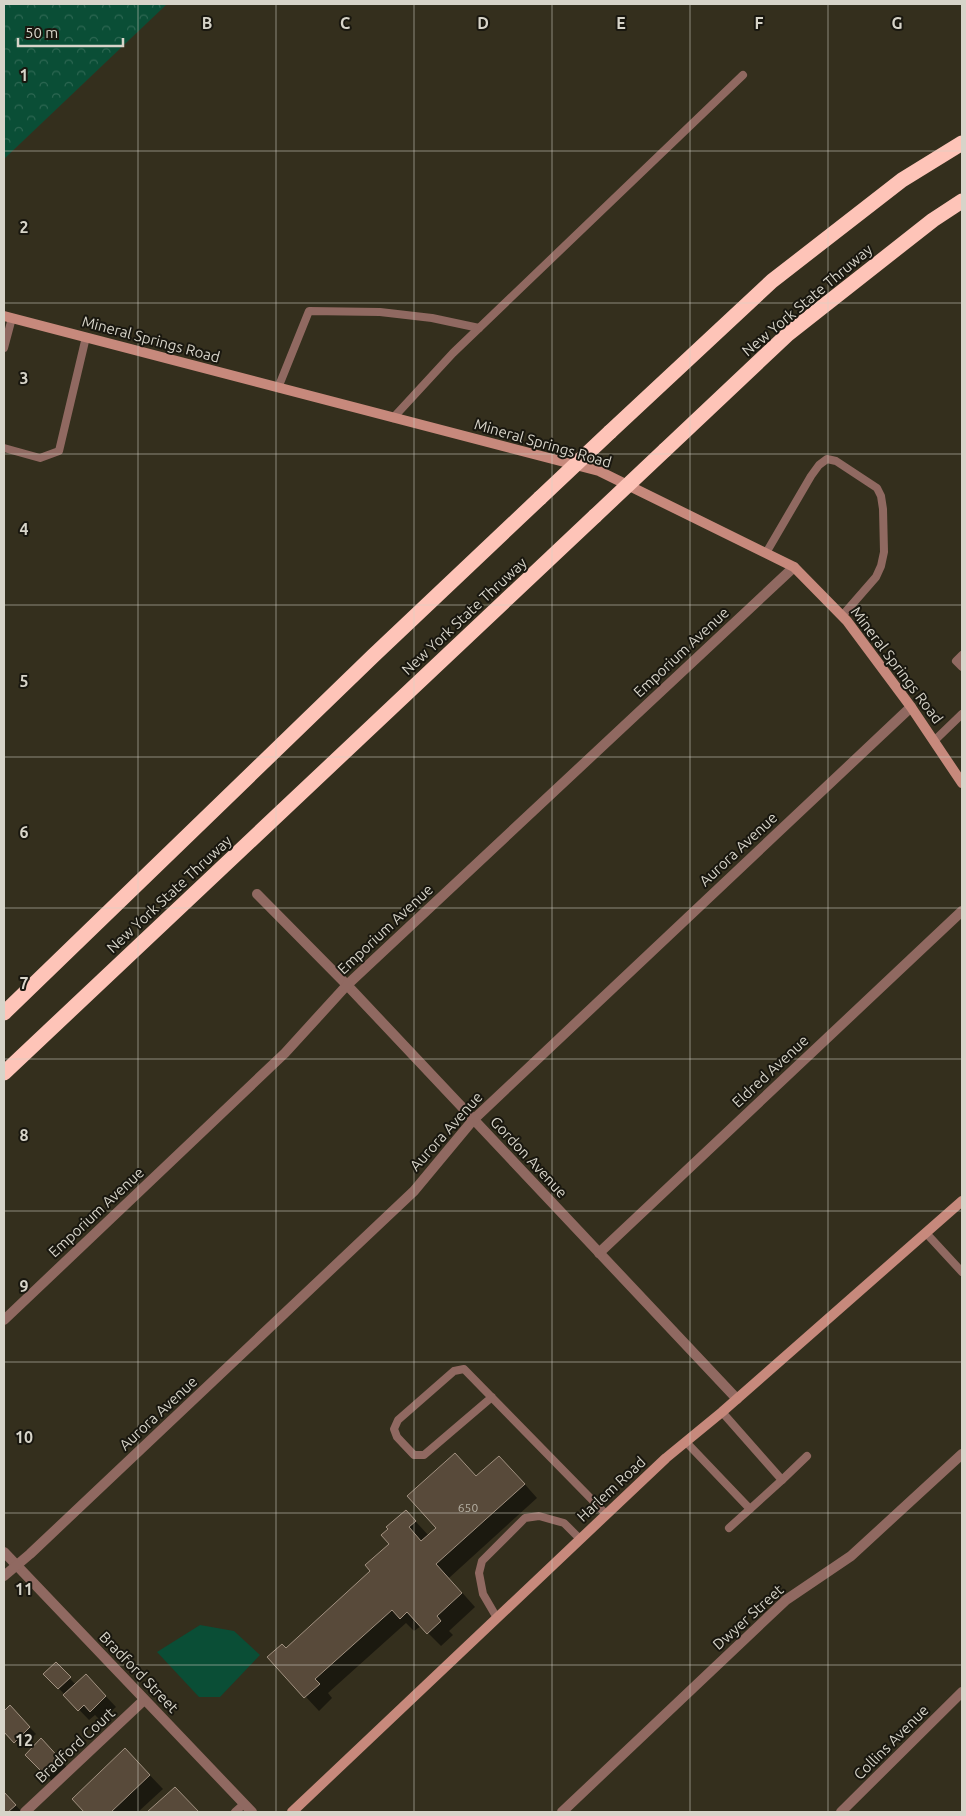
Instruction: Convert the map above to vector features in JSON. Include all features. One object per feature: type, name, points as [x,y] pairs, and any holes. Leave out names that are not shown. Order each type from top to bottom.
[{"type":"highway","name":"New York State Thruway","points":[[4,1013],[373,656],[772,281],[902,180],[962,143]]},
{"type":"highway","name":"New York State Thruway","points":[[4,1073],[788,334],[933,220],[962,201]]},
{"type":"street","name":"Mineral Springs Road","points":[[8,317],[599,471],[794,567],[842,616],[911,707],[962,783]]},
{"type":"street","name":"Emporium Avenue","points":[[4,1320],[286,1053],[347,985],[794,567]]},
{"type":"street","name":"Aurora Avenue","points":[[4,1576],[414,1191],[473,1120],[911,707]]},
{"type":"street","name":"Gordon Avenue","points":[[257,894],[347,985],[737,1399]]},
{"type":"street","name":"Eldred Avenue","points":[[599,1253],[962,911]]},
{"type":"street","name":"Harlem Road","points":[[292,1812],[666,1458],[737,1399],[962,1201]]},
{"type":"street","name":"Dwyer Street","points":[[562,1812],[786,1600],[851,1556],[962,1454]]},
{"type":"street","name":"Bradford Street","points":[[4,1552],[252,1812]]},
{"type":"street","name":"Collins Avenue","points":[[840,1812],[962,1692]]},
{"type":"street","name":"Bradford Court","points":[[25,1812],[144,1700]]},
{"type":"lane","points":[[393,418],[453,353],[743,75]]},
{"type":"lane","points":[[278,388],[309,311],[380,312],[432,318],[479,328]]},
{"type":"lane","points":[[4,348],[8,317]]},
{"type":"lane","points":[[4,448],[40,458],[59,451],[86,337]]},
{"type":"lane","points":[[766,553],[815,471],[827,459],[836,461],[877,488],[882,496],[883,509],[884,552],[881,566],[876,577],[842,616]]},
{"type":"lane","points":[[962,655],[956,661],[962,667]]},
{"type":"lane","points":[[934,741],[962,714]]},
{"type":"lane","points":[[926,1233],[962,1272]]},
{"type":"lane","points":[[492,1397],[424,1455],[414,1455],[397,1438],[394,1429],[398,1420],[454,1371],[464,1369],[492,1397],[606,1514]]},
{"type":"lane","points":[[722,1412],[782,1480]]},
{"type":"lane","points":[[686,1442],[750,1509]]},
{"type":"lane","points":[[729,1528],[807,1456]]},
{"type":"lane","points":[[497,1618],[483,1594],[478,1574],[482,1561],[525,1518],[539,1516],[564,1523],[580,1539]]},
{"type":"lane","points":[[235,1812],[244,1804]]},
{"type":"green space","points":[[4,4],[167,4],[4,159]]},
{"type":"green space","points":[[200,1625],[234,1631],[260,1655],[220,1697],[199,1697],[157,1652]]},
{"type":"building","points":[[455,1453],[476,1476],[499,1456],[525,1484],[436,1564],[462,1593],[437,1616],[441,1621],[427,1634],[407,1612],[400,1619],[392,1610],[315,1679],[320,1684],[304,1698],[267,1657],[282,1644],[286,1648],[370,1571],[365,1565],[389,1544],[381,1535],[388,1529],[386,1527],[406,1510],[416,1521],[409,1527],[421,1541],[436,1528],[407,1496]]},
{"type":"building","points":[[56,1662],[71,1677],[58,1689],[43,1674]]},
{"type":"building","points":[[86,1674],[106,1696],[90,1712],[84,1705],[78,1711],[63,1695]]},
{"type":"building","points":[[10,1705],[30,1727],[14,1743],[4,1732],[4,1711]]},
{"type":"building","points":[[41,1738],[62,1761],[46,1776],[25,1755]]},
{"type":"building","points":[[125,1748],[150,1775],[111,1812],[84,1812],[72,1799]]},
{"type":"building","points":[[175,1787],[199,1812],[147,1812]]},
{"type":"building","points":[[4,1792],[16,1805],[8,1812],[4,1812]]}]
